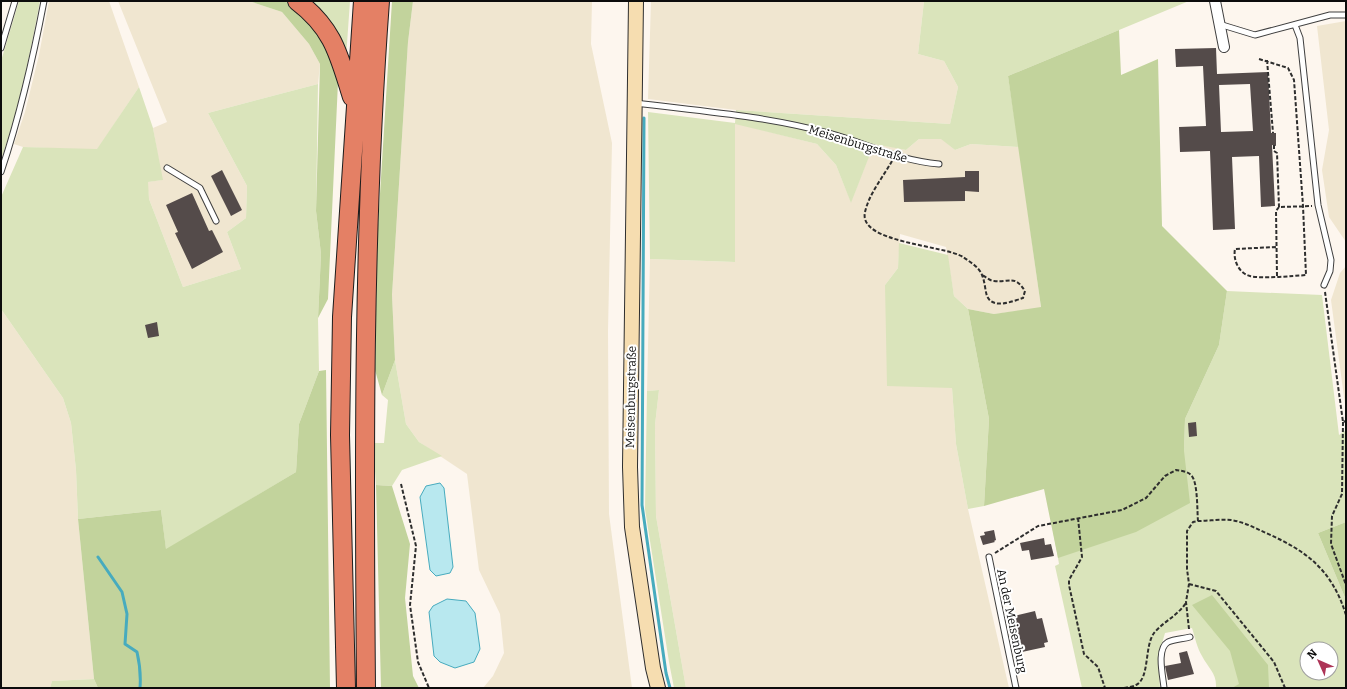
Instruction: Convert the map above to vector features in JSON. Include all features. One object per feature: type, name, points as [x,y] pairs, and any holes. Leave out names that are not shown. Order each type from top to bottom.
[{"type":"highway","points":[[297,1],[310,10],[330,36],[337,50],[355,105]]},
{"type":"highway","points":[[346,688],[340,435],[342,317],[363,1]]},
{"type":"highway","points":[[366,688],[364,506],[367,318],[372,107],[380,1]]},
{"type":"main road","name":"Meisenburgstraße","points":[[636,1],[636,103],[630,467],[632,528],[653,668],[658,688]]},
{"type":"street","points":[[1215,1],[1224,47]]},
{"type":"lane","points":[[1,48],[15,1]]},
{"type":"lane","points":[[1,172],[21,110],[34,58],[44,1]]},
{"type":"lane","points":[[1219,24],[1255,35],[1330,15],[1346,15]]},
{"type":"lane","points":[[1295,25],[1300,38],[1318,205],[1330,260],[1330,271],[1324,285]]},
{"type":"lane","name":"Meisenburgstraße","points":[[636,103],[768,120],[828,133],[895,156],[918,162],[939,164]]},
{"type":"lane","points":[[166,168],[200,188],[216,221]]},
{"type":"lane","name":"An der Meisenburg","points":[[989,557],[1016,688]]},
{"type":"lane","points":[[1164,688],[1162,652],[1165,645],[1170,642],[1190,637]]},
{"type":"path","points":[[1259,59],[1267,60],[1288,68],[1294,80],[1303,206],[1306,276],[1249,276],[1240,269],[1234,257],[1235,249],[1276,247]]},
{"type":"path","points":[[1267,60],[1273,133]]},
{"type":"path","points":[[1274,146],[1274,152],[1277,153],[1279,207],[1276,211],[1277,276]]},
{"type":"path","points":[[895,156],[868,202],[864,214],[867,225],[878,234],[897,240],[937,247],[959,255],[976,266],[982,275],[988,298],[994,303],[1001,304],[1023,298],[1025,291],[1020,284],[1012,279],[994,281],[982,275]]},
{"type":"path","points":[[1279,207],[1308,206]]},
{"type":"path","points":[[1324,285],[1343,422],[1342,494],[1332,516],[1331,544],[1346,585]]},
{"type":"path","points":[[989,557],[1038,526],[1122,510],[1146,498],[1165,476],[1176,470],[1187,472],[1192,476],[1195,482],[1198,521]]},
{"type":"path","points":[[402,484],[416,546],[410,605],[418,662],[429,688]]},
{"type":"path","points":[[1078,518],[1082,557],[1069,580],[1069,585],[1084,654],[1098,667],[1105,688]]},
{"type":"path","points":[[1190,637],[1186,602],[1189,584],[1187,569],[1187,531],[1193,522],[1198,521],[1232,520],[1298,548],[1323,571],[1341,598],[1346,615]]},
{"type":"path","points":[[1189,584],[1211,589],[1219,594],[1274,662],[1285,688]]},
{"type":"path","points":[[1124,688],[1136,685],[1141,681],[1144,674],[1148,644],[1154,633],[1180,611],[1186,602]]},
{"type":"shaded area","points":[[49,1],[109,1],[139,87],[97,150],[23,147],[14,144],[25,112],[39,55]]},
{"type":"shaded area","points":[[118,1],[249,1],[282,12],[309,44],[320,64],[318,84],[208,113],[247,186],[246,218],[227,232],[241,269],[183,287],[149,199],[147,182],[162,180],[153,128],[167,122]]},
{"type":"shaded area","points":[[413,1],[592,1],[591,44],[612,143],[608,331],[609,514],[632,688],[483,688],[493,676],[504,653],[500,614],[479,570],[467,474],[419,442],[406,424],[395,360],[392,295],[408,42]]},
{"type":"shaded area","points":[[651,1],[924,1],[918,54],[944,61],[958,87],[950,124],[736,110],[648,99]]},
{"type":"shaded area","points":[[1346,21],[1346,242],[1329,217],[1322,170],[1329,130],[1317,26]]},
{"type":"shaded area","points":[[735,123],[817,144],[836,165],[851,202],[874,143],[906,150],[919,139],[942,139],[955,150],[971,144],[1019,147],[1041,308],[994,314],[968,309],[954,296],[946,247],[900,234],[898,268],[885,285],[952,388],[956,444],[968,509],[1009,688],[686,688],[656,516],[655,425],[659,390],[647,391],[650,259],[735,262]]},
{"type":"shaded area","points":[[1346,266],[1346,412],[1331,300],[1340,273]]},
{"type":"shaded area","points":[[1,309],[63,398],[71,423],[76,470],[78,519],[94,679],[52,681],[50,688],[1,688]]},
{"type":"green space","points":[[19,1],[40,1],[24,81],[1,160],[1,61]]},
{"type":"green space","points":[[249,1],[284,1],[291,4],[319,30],[334,54],[338,82],[328,299],[318,318],[321,254],[316,211],[320,64],[309,44],[282,12]]},
{"type":"green space","points":[[309,1],[350,1],[346,58]]},
{"type":"green space","points":[[392,1],[413,1],[408,42],[392,295],[395,360],[382,395],[375,370],[377,242]]},
{"type":"green space","points":[[924,1],[1189,1],[1008,76],[1019,147],[971,144],[955,150],[941,139],[919,139],[906,150],[874,144],[851,203],[836,165],[817,144],[735,124],[735,262],[650,259],[648,112],[735,123],[736,110],[950,124],[958,87],[944,61],[918,54]]},
{"type":"green space","points":[[1119,30],[1121,75],[1158,59],[1162,226],[1227,291],[1219,345],[1185,419],[1184,451],[1190,503],[1136,532],[1058,558],[1044,489],[984,506],[989,419],[968,309],[994,314],[1041,307],[1008,76]]},
{"type":"green space","points":[[318,84],[316,211],[321,254],[318,318],[319,371],[299,424],[296,472],[166,550],[161,510],[78,519],[76,470],[71,423],[63,398],[1,309],[1,197],[23,147],[97,149],[139,87],[153,128],[163,180],[148,182],[149,199],[183,287],[241,269],[227,232],[246,218],[247,186],[208,113]]},
{"type":"green space","points":[[899,243],[948,255],[954,296],[968,309],[989,419],[984,506],[968,509],[956,444],[952,388],[887,386],[885,285],[898,268]]},
{"type":"green space","points":[[1227,291],[1322,295],[1339,435],[1346,430],[1346,522],[1318,533],[1346,600],[1346,688],[1216,688],[1214,674],[1200,653],[1192,628],[1165,633],[1158,657],[1160,688],[1082,688],[1055,566],[1059,564],[1045,488],[1184,451],[1185,419],[1219,345]]},
{"type":"green space","points":[[395,360],[406,424],[419,442],[442,456],[402,470],[392,486],[376,485],[373,443],[384,443],[388,400],[382,395]]},
{"type":"green space","points":[[326,370],[330,688],[98,688],[94,679],[78,519],[161,510],[166,549],[296,472],[299,424],[319,371]]},
{"type":"green space","points":[[659,390],[655,425],[656,516],[686,688],[674,688],[645,509],[647,391]]},
{"type":"green space","points":[[376,485],[392,486],[410,544],[405,598],[413,676],[419,688],[381,688]]},
{"type":"green space","points":[[1346,522],[1346,600],[1318,533]]},
{"type":"green space","points":[[1212,595],[1268,665],[1269,688],[1232,688],[1239,684],[1230,651],[1192,605]]},
{"type":"green space","points":[[94,679],[98,688],[50,688],[52,681]]},
{"type":"water","points":[[440,483],[444,488],[453,567],[450,573],[436,576],[430,570],[420,497],[426,486]]},
{"type":"water","points":[[447,599],[466,601],[475,613],[480,649],[474,662],[455,668],[440,662],[434,656],[429,612],[433,606]]},
{"type":"building","points":[[1216,48],[1217,74],[1268,72],[1271,133],[1276,133],[1276,146],[1272,145],[1275,206],[1261,207],[1259,156],[1232,157],[1235,229],[1213,230],[1210,151],[1180,152],[1179,127],[1206,126],[1203,66],[1176,67],[1175,49]],"holes":[[[1250,84],[1253,131],[1221,132],[1219,85]]]},
{"type":"building","points":[[222,170],[242,210],[231,216],[211,176]]},
{"type":"building","points":[[965,171],[979,171],[979,192],[965,191],[965,201],[904,202],[903,180],[965,177]]},
{"type":"building","points":[[192,193],[209,231],[212,230],[223,252],[192,269],[175,233],[178,232],[166,205]]},
{"type":"building","points":[[157,322],[159,336],[148,338],[145,325]]},
{"type":"building","points":[[1196,422],[1197,436],[1189,437],[1188,423]]},
{"type":"building","points":[[994,530],[995,542],[983,545],[980,536],[985,535],[984,532]]},
{"type":"building","points":[[1044,538],[1045,545],[1051,544],[1054,556],[1031,560],[1029,550],[1022,551],[1020,543]]},
{"type":"building","points":[[1035,611],[1037,619],[1042,618],[1048,642],[1044,643],[1045,647],[1022,652],[1014,616]]},
{"type":"building","points":[[1187,651],[1194,674],[1168,680],[1165,666],[1181,663],[1179,653]]},
{"type":"waterway","points":[[644,118],[642,505],[666,673],[670,688]]},
{"type":"waterway","points":[[98,557],[122,592],[127,614],[125,644],[137,652],[140,670],[140,688]]}]
